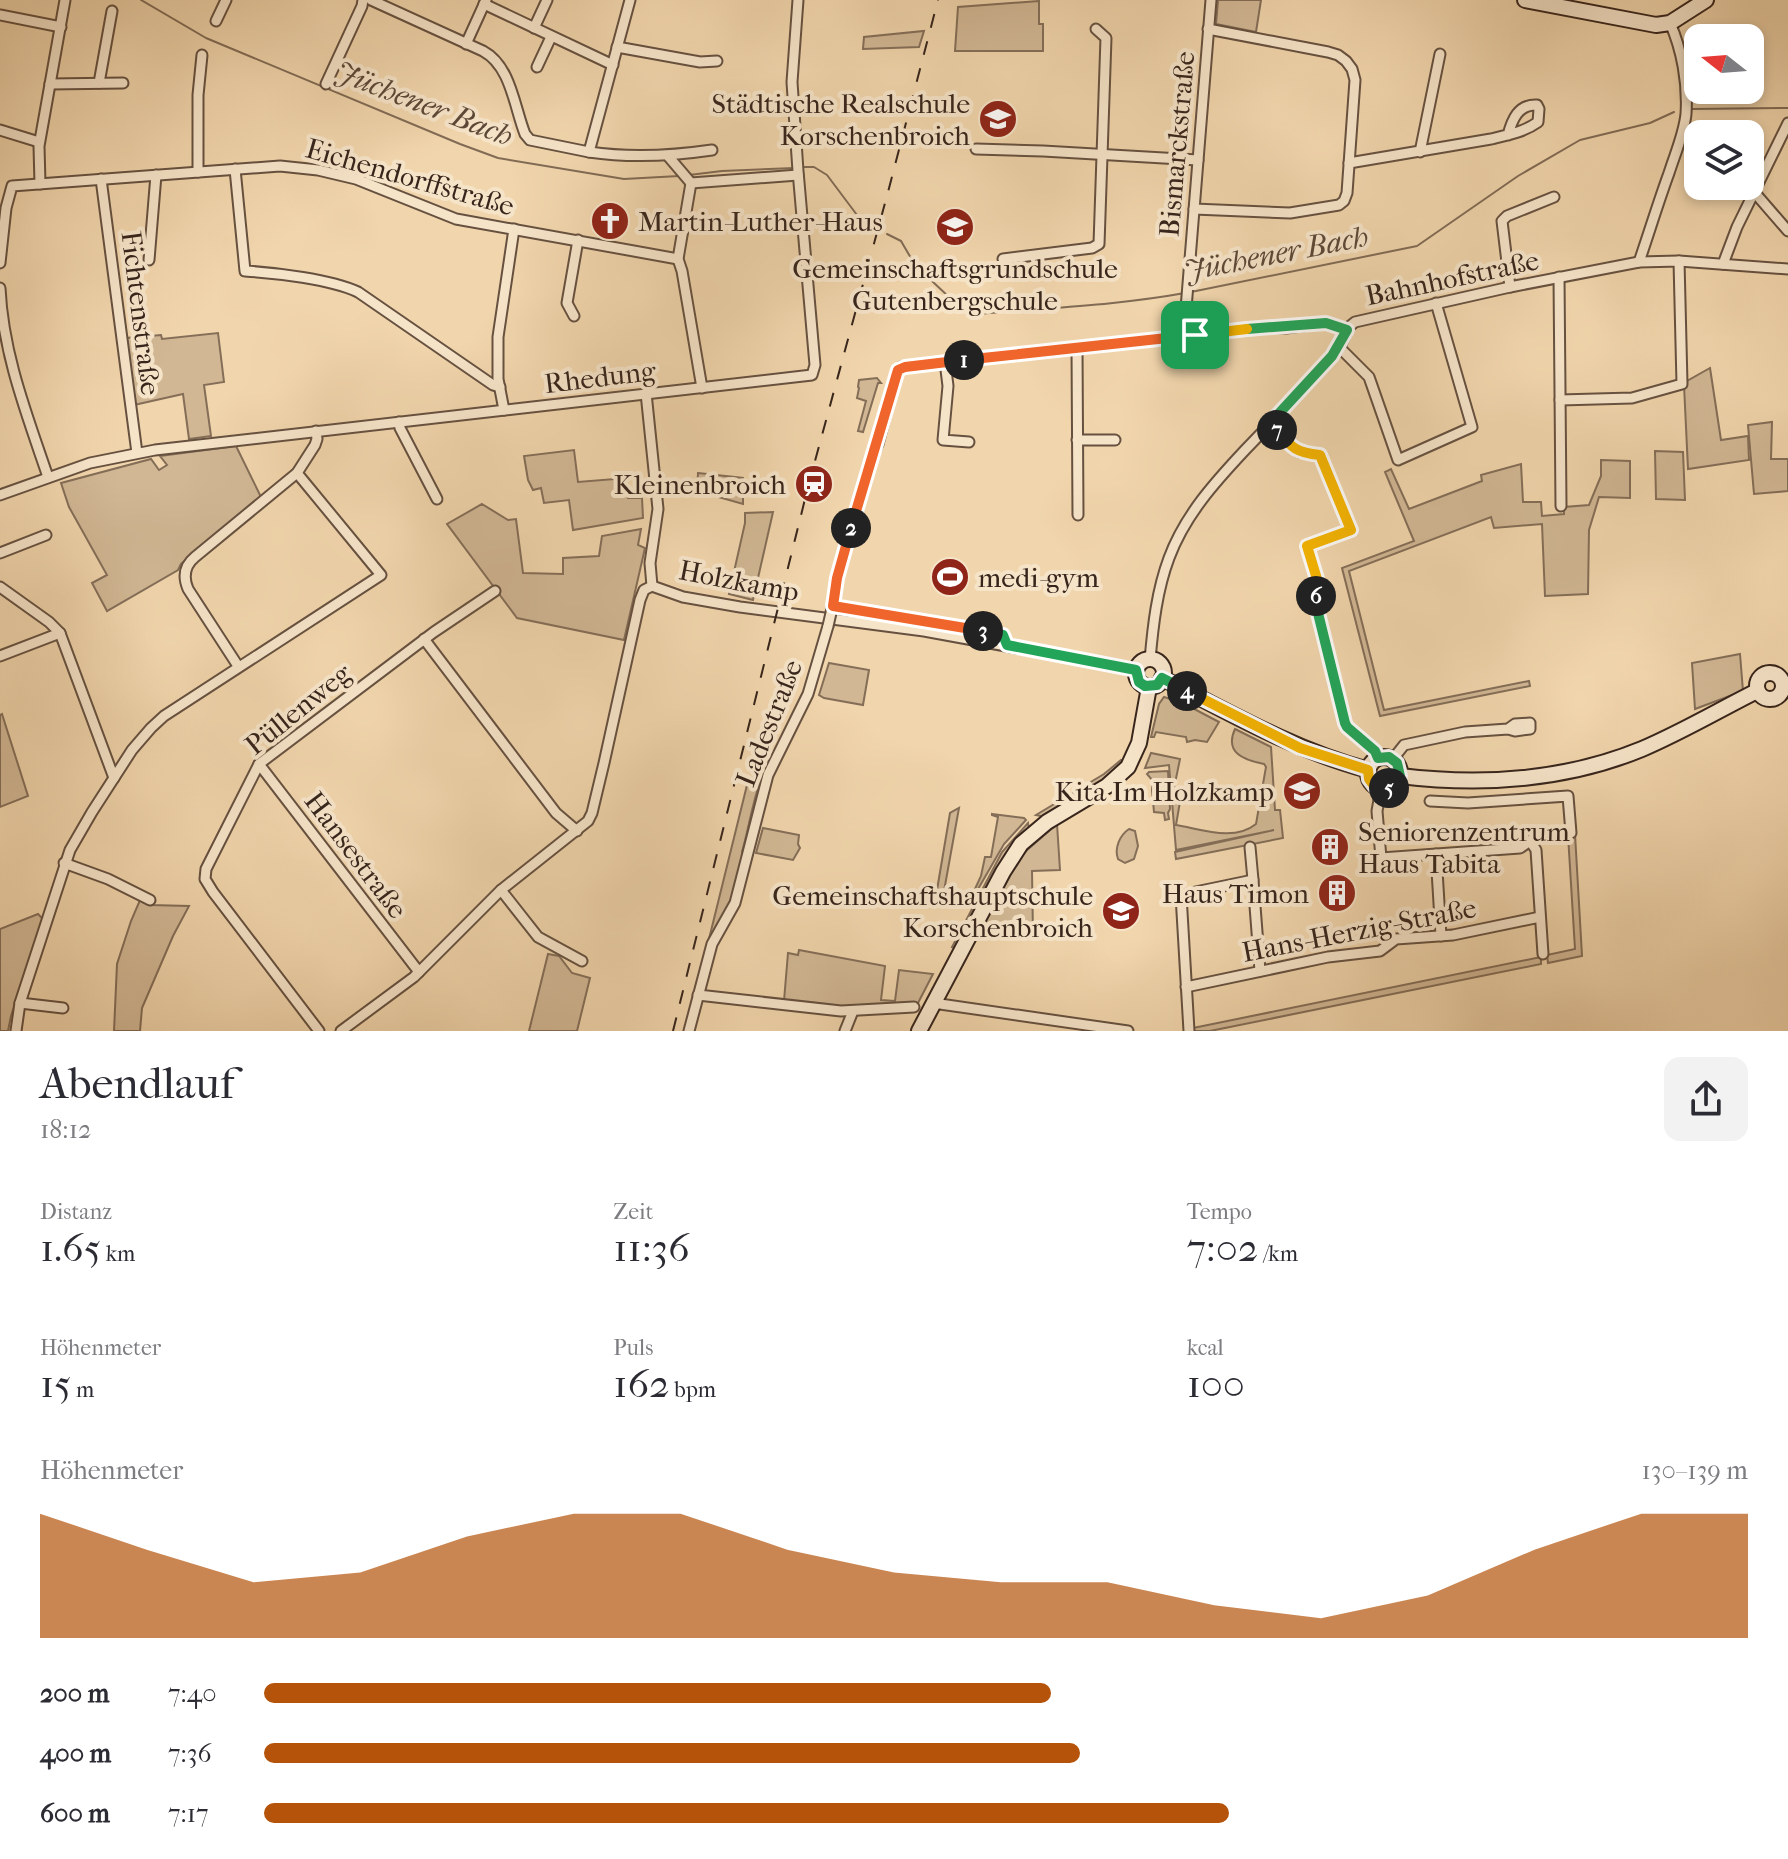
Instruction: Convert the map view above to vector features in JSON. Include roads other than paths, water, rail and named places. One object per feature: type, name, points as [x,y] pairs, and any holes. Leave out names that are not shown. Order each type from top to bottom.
[{"type":"street","points":[[40,184],[39,142],[65,0]]},
{"type":"street","points":[[216,21],[226,0]]},
{"type":"street","points":[[326,84],[363,0]]},
{"type":"street","points":[[371,0],[490,55],[500,64],[525,134],[537,143],[671,160],[712,150]]},
{"type":"street","points":[[534,28],[547,0]]},
{"type":"street","points":[[589,152],[630,0]]},
{"type":"street","points":[[690,182],[798,173],[792,75],[798,0]]},
{"type":"street","name":"Bismarckstraße","points":[[1195,335],[1186,328],[1187,301],[1211,0]]},
{"type":"street","points":[[1525,0],[1575,5],[1656,25],[1670,23],[1706,0]]},
{"type":"street","points":[[466,44],[485,2],[613,65]]},
{"type":"street","points":[[99,83],[112,11]]},
{"type":"street","points":[[0,15],[61,27]]},
{"type":"street","points":[[1639,262],[1684,124],[1686,99],[1683,72],[1670,23]]},
{"type":"street","points":[[1003,259],[1098,245],[1106,38],[1096,29]]},
{"type":"street","points":[[1194,209],[1290,213],[1335,206],[1346,199],[1349,163],[1355,80],[1346,61],[1328,52],[1208,29]]},
{"type":"street","points":[[537,67],[551,37]]},
{"type":"street","points":[[617,47],[700,62],[717,61]]},
{"type":"street","points":[[1420,152],[1440,54]]},
{"type":"street","points":[[198,172],[198,95],[202,55]]},
{"type":"street","points":[[50,84],[123,83]]},
{"type":"street","points":[[1764,166],[1788,123]]},
{"type":"street","points":[[0,130],[39,142]]},
{"type":"street","points":[[1349,163],[1508,135]]},
{"type":"street","points":[[976,149],[1198,160]]},
{"type":"street","points":[[671,160],[690,182],[678,259],[702,388]]},
{"type":"street","name":"Eichendorffstraße","points":[[0,263],[6,208],[12,186],[280,166],[318,170],[365,182],[456,219],[678,259]]},
{"type":"street","points":[[235,169],[245,271],[337,285],[358,292],[500,387]]},
{"type":"street","name":"Rhedung","points":[[0,495],[90,463],[137,453],[806,377],[814,373],[815,365],[798,173]]},
{"type":"street","points":[[149,260],[156,175]]},
{"type":"street","name":"Fichtenstraße","points":[[101,179],[137,453]]},
{"type":"street","points":[[1510,287],[1502,221],[1507,216],[1554,197]]},
{"type":"street","points":[[1723,264],[1747,200]]},
{"type":"street","points":[[1761,200],[1788,231]]},
{"type":"street","points":[[504,410],[498,379],[499,327],[514,229]]},
{"type":"street","points":[[574,316],[567,303],[578,240]]},
{"type":"street","points":[[1560,400],[1632,398],[1682,384],[1679,261]]},
{"type":"street","name":"Bahnhofstraße","points":[[898,370],[945,362],[1267,327],[1323,323],[1347,330],[1359,320],[1639,262],[1679,261],[1788,269]]},
{"type":"street","points":[[1559,277],[1561,506]]},
{"type":"street","points":[[0,288],[13,369],[48,477]]},
{"type":"street","points":[[1339,347],[1369,377],[1398,460],[1472,427],[1436,303]]},
{"type":"street","points":[[1150,660],[1161,584],[1178,538],[1204,496],[1326,364],[1347,330]]},
{"type":"street","points":[[1077,348],[1078,515]]},
{"type":"street","points":[[945,362],[948,386],[943,440],[969,442]]},
{"type":"street","name":"Ladestraße","points":[[689,1031],[712,944],[735,903],[768,775],[808,694],[832,610],[838,573],[898,370]]},
{"type":"street","points":[[341,1031],[419,972],[501,890],[577,831],[592,813],[640,600],[644,590],[652,586],[650,563],[658,509],[646,393]]},
{"type":"street","points":[[399,422],[437,499]]},
{"type":"street","points":[[1271,422],[1301,454],[1320,455],[1351,530],[1307,546],[1317,579],[1316,605],[1344,720],[1347,727],[1375,751],[1386,758],[1399,767],[1400,776],[1393,787],[1375,787],[1369,779],[1370,765],[1386,758],[1404,745],[1465,732],[1508,729]]},
{"type":"street","points":[[238,666],[188,589],[186,568],[195,557],[297,473],[315,445],[316,431]]},
{"type":"street","points":[[1077,440],[1115,440]]},
{"type":"street","points":[[16,1031],[20,1003],[64,863],[82,827],[139,741],[155,724],[238,666],[381,575],[297,473]]},
{"type":"street","points":[[0,553],[46,535]]},
{"type":"street","name":"Holzkamp","points":[[652,586],[683,597],[740,607],[915,630],[1136,670]]},
{"type":"street","points":[[0,587],[60,633],[114,778]]},
{"type":"street","name":"Püllenweg","points":[[319,1031],[213,892],[205,877],[206,869],[259,764],[424,639],[495,591]]},
{"type":"street","name":"Holzkamp","points":[[832,610],[999,634],[1007,645]]},
{"type":"street","points":[[0,656],[60,633]]},
{"type":"street","points":[[424,639],[556,813],[577,831]]},
{"type":"street","points":[[1150,660],[1161,666],[1162,678],[1157,685],[1149,687],[1139,682],[1136,670],[1143,661],[1150,660]]},
{"type":"street","points":[[1400,776],[1447,781],[1496,781],[1573,770],[1641,749],[1757,691],[1757,681],[1765,673],[1775,673],[1785,680]]},
{"type":"street","points":[[1162,678],[1290,743],[1368,770]]},
{"type":"street","points":[[919,1031],[1003,872],[1024,840],[1047,822],[1111,783],[1129,765],[1139,743],[1149,687]]},
{"type":"street","name":"Hansestraße","points":[[259,764],[419,972]]},
{"type":"street","points":[[1381,789],[1377,811],[1381,858],[1520,848],[1538,835],[1571,833],[1568,796],[1468,803],[1430,801]]},
{"type":"street","points":[[1530,841],[1536,850],[1543,954]]},
{"type":"street","points":[[1250,847],[1260,971]]},
{"type":"street","points":[[1436,854],[1441,936]]},
{"type":"street","points":[[64,863],[108,879],[150,900]]},
{"type":"street","points":[[1189,1031],[1181,895],[1253,880]]},
{"type":"street","points":[[501,890],[538,937],[582,961]]},
{"type":"street","name":"Hans-Herzig-Straße","points":[[1186,987],[1328,957],[1380,951],[1396,939],[1441,936],[1540,917]]},
{"type":"street","points":[[698,995],[829,1010],[914,1007]]},
{"type":"street","points":[[20,1003],[63,1008]]},
{"type":"street","points":[[933,1003],[1128,1031]]},
{"type":"street","points":[[845,1031],[853,1011]]},
{"type":"waterway","name":"Jüchener Bach","points":[[141,0],[206,38],[498,158],[624,179],[679,176]]},
{"type":"waterway","name":"Jüchener Bach","points":[[1690,109],[1788,108]]},
{"type":"waterway","name":"Jüchener Bach","points":[[1191,292],[1417,246],[1518,176],[1580,140],[1650,123],[1674,112]]},
{"type":"waterway","name":"Jüchener Bach","points":[[801,167],[814,167],[827,175],[866,227],[874,231]]},
{"type":"waterway","name":"Jüchener Bach","points":[[689,175],[795,168]]},
{"type":"waterway","name":"Jüchener Bach","points":[[887,234],[901,241],[915,265],[968,315],[1104,304],[1185,293]]},
{"type":"railway","points":[[673,1031],[809,483],[938,0]]},
{"type":"place","name":"Städtische Realschule Korschenbroich","points":[[998,119]]},
{"type":"place","name":"Martin-Luther-Haus","points":[[610,221]]},
{"type":"place","name":"Gemeinschaftsgrundschule Gutenbergschule","points":[[955,227]]},
{"type":"place","name":"Kleinenbroich","points":[[814,484]]},
{"type":"place","name":"medi-gym","points":[[950,577]]},
{"type":"place","name":"Kita Im Holzkamp","points":[[1302,791]]},
{"type":"place","name":"Seniorenzentrum Haus Tabita","points":[[1330,847]]},
{"type":"place","name":"Haus Timon","points":[[1337,893]]},
{"type":"place","name":"Gemeinschaftshauptschule Korschenbroich","points":[[1121,911]]}]
